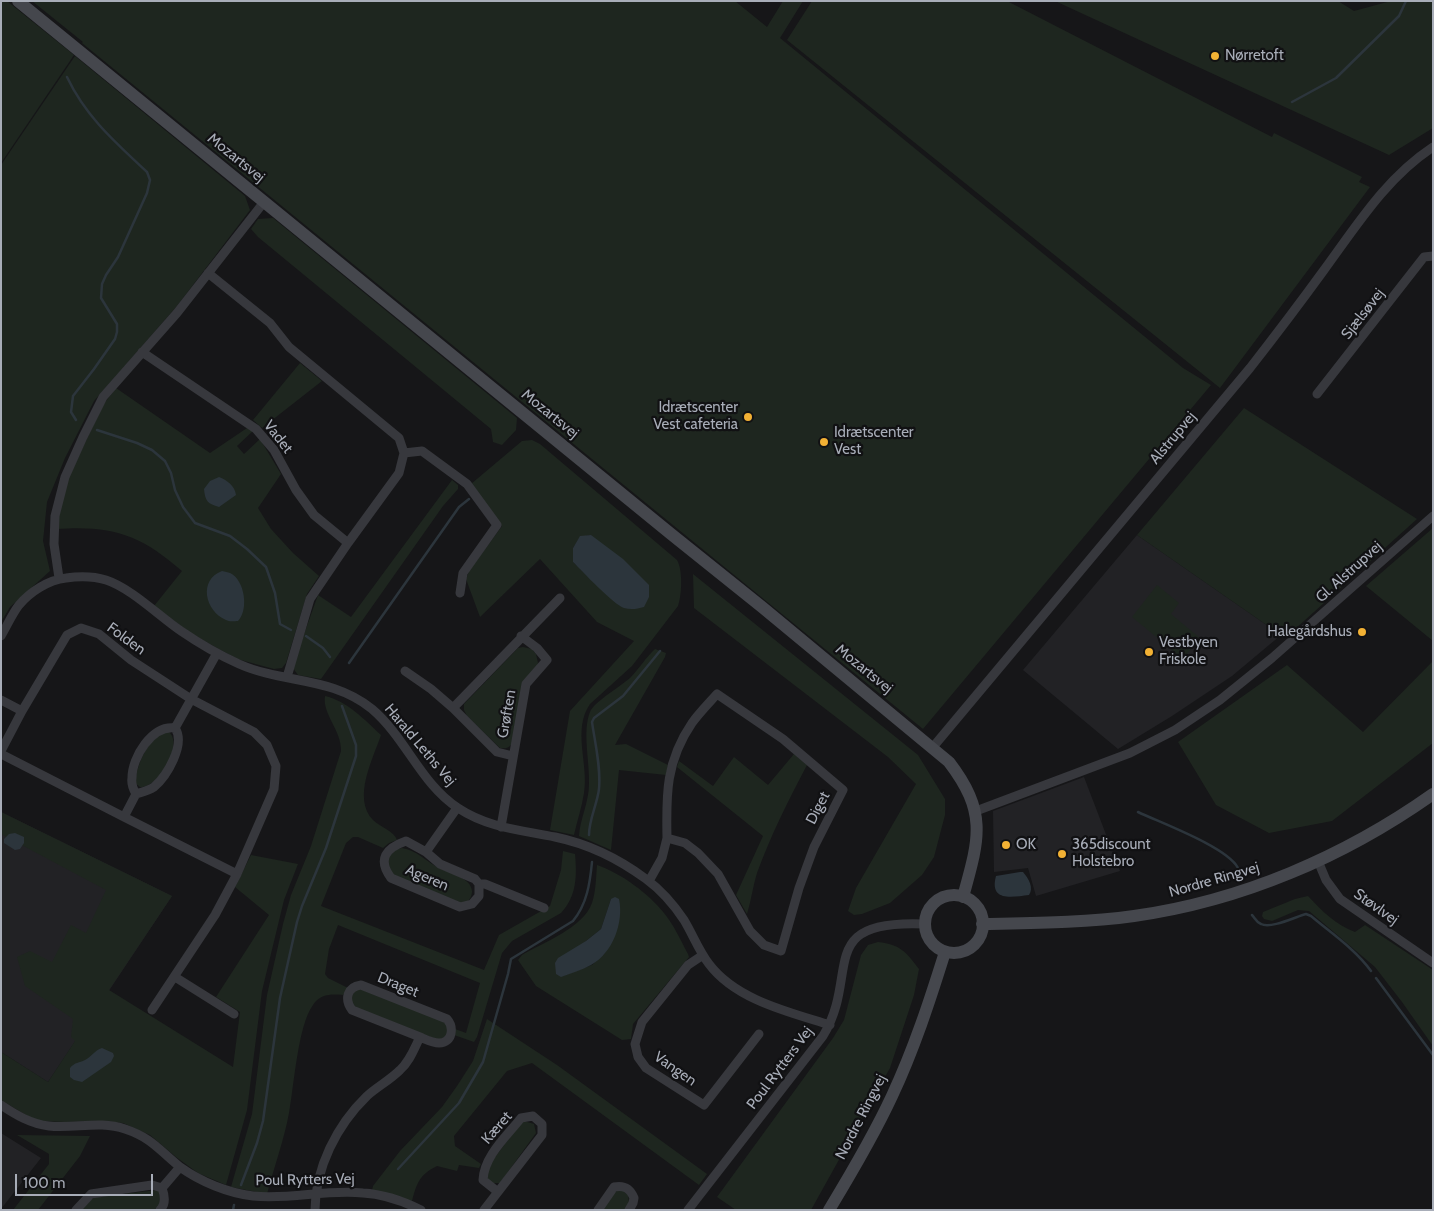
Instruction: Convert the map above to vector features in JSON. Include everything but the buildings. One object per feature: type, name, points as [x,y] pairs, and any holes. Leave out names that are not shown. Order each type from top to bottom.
[{"type":"street","name":"Mozartsvej","points":[[18,1],[762,607],[949,762],[970,793],[976,811],[977,844],[963,897]]},
{"type":"street","name":"Alstrupvej","points":[[933,747],[1250,368],[1376,199],[1404,169],[1433,148]]},
{"type":"street","points":[[59,578],[54,544],[55,516],[65,477],[104,397],[177,313],[264,202]]},
{"type":"street","name":"Sjælsøvej","points":[[1317,394],[1424,257],[1433,256]]},
{"type":"street","points":[[208,273],[270,323],[290,347],[399,438],[404,453],[399,473],[310,599],[287,677]]},
{"type":"street","name":"Vadet","points":[[142,352],[256,429],[274,450],[296,490],[314,515],[348,543]]},
{"type":"street","points":[[404,453],[422,451],[467,484],[497,525],[463,573],[460,593]]},
{"type":"street","name":"Gl. Alstrupvej","points":[[976,811],[1130,754],[1175,730],[1220,700],[1283,648],[1433,516]]},
{"type":"street","name":"Harald Leths Vej","points":[[1,636],[18,606],[38,588],[59,578],[84,576],[107,580],[126,591],[182,632],[217,653],[243,665],[333,687],[353,696],[386,722],[432,786],[457,808],[479,820],[501,828],[576,842],[622,862],[649,881],[668,899],[684,920],[702,955],[718,975],[739,990],[766,1004],[830,1025]]},
{"type":"street","name":"Grøften","points":[[453,708],[560,598]]},
{"type":"street","name":"Folden","points":[[152,1010],[215,915],[237,874],[274,789],[276,766],[267,745],[254,732],[191,699],[131,660],[99,634],[81,628],[67,636],[22,711],[1,752],[124,818],[237,874]]},
{"type":"street","name":"Grøften","points":[[501,828],[526,684],[547,660],[537,648],[522,636]]},
{"type":"street","points":[[136,794],[153,787],[172,764],[178,745],[178,736],[175,728],[217,653]]},
{"type":"street","name":"Grøften","points":[[405,670],[453,708],[497,752],[513,756]]},
{"type":"street","name":"Diget","points":[[649,881],[662,858],[667,838],[666,798],[670,771],[680,745],[692,723],[717,694],[783,739],[843,790],[814,847],[799,888],[781,951],[764,945],[750,931],[718,874],[698,853],[685,843],[667,838]]},
{"type":"street","points":[[1,700],[22,711]]},
{"type":"street","points":[[124,818],[136,794],[131,780],[141,751],[149,739],[161,730],[169,727],[175,728]]},
{"type":"street","name":"Nordre Ringvej","points":[[982,924],[1071,922],[1134,916],[1236,893],[1318,861],[1386,825],[1433,794]]},
{"type":"street","name":"Ageren","points":[[426,852],[457,808]]},
{"type":"street","name":"Ageren","points":[[406,842],[426,852],[440,864],[475,879],[479,884],[479,896],[472,904],[460,907],[391,878],[385,870],[384,857],[392,846],[406,842]]},
{"type":"street","name":"Støvlvej","points":[[1318,861],[1326,880],[1340,899],[1433,963]]},
{"type":"street","name":"Ageren","points":[[479,884],[485,884],[544,908]]},
{"type":"street","points":[[952,895],[963,897],[971,901],[981,916],[981,933],[971,947],[963,951],[945,952],[937,948],[930,941],[926,933],[927,913],[933,904],[942,898],[952,895]]},
{"type":"street","name":"Poul Rytters Vej","points":[[688,1210],[830,1025],[836,1006],[843,964],[854,941],[867,930],[876,926],[925,924]]},
{"type":"street","name":"Nordre Ringvej","points":[[829,1210],[862,1156],[892,1096],[919,1032],[945,952]]},
{"type":"street","name":"Vangen","points":[[702,955],[688,966],[642,1022],[635,1044],[638,1057],[646,1068],[704,1105],[759,1034]]},
{"type":"street","points":[[175,977],[234,1014]]},
{"type":"street","name":"Draget","points":[[361,985],[447,1019],[451,1025],[452,1030],[449,1039],[442,1043],[438,1044],[420,1037],[352,1010],[347,1002],[348,993],[354,986],[361,985]]},
{"type":"street","points":[[315,1210],[316,1194],[325,1160],[333,1140],[366,1097],[400,1070],[413,1053],[420,1037]]},
{"type":"street","name":"Poul Rytters Vej","points":[[1,1105],[17,1116],[49,1126],[102,1125],[122,1128],[139,1134],[154,1144],[180,1167],[202,1180],[227,1190],[253,1196],[279,1197],[368,1193],[394,1199],[420,1210]]},
{"type":"street","name":"Kæret","points":[[484,1210],[498,1192],[542,1135],[542,1124],[533,1116],[522,1118],[486,1162],[483,1180],[498,1192]]},
{"type":"street","points":[[162,1188],[180,1167]]},
{"type":"street","points":[[76,1210],[91,1194],[152,1185],[162,1188]]},
{"type":"street","points":[[598,1210],[614,1187],[620,1186],[629,1190],[634,1198],[629,1210]]},
{"type":"street","points":[[160,1210],[163,1207],[165,1196],[162,1188]]},
{"type":"shaded area","points":[[1,1],[7,1],[74,55],[1,163]]},
{"type":"shaded area","name":"Idrætscenter Vest","points":[[32,1],[735,1],[767,27],[783,1],[803,1],[780,38],[1183,368],[1211,385],[923,729]]},
{"type":"shaded area","points":[[812,1],[1007,1],[1272,137],[1274,133],[1362,177],[1359,182],[1370,187],[1220,388],[787,40]]},
{"type":"shaded area","points":[[1055,1],[1338,1],[1354,11],[1391,1],[1433,1],[1433,128],[1389,155]]},
{"type":"shaded area","points":[[75,56],[245,196],[250,210],[177,306],[94,401],[65,458],[47,502],[43,541],[50,571],[10,607],[1,622],[1,165]]},
{"type":"shaded area","points":[[273,218],[517,418],[516,430],[502,445],[493,442],[491,429],[258,237],[251,229],[258,219]]},
{"type":"shaded area","points":[[300,363],[322,381],[262,428],[253,420]]},
{"type":"shaded area","points":[[116,388],[210,453],[247,428],[253,431],[237,446],[244,454],[260,439],[281,474],[258,508],[271,529],[293,553],[319,576],[307,594],[286,663],[282,668],[274,669],[237,659],[192,634],[154,606],[182,571],[152,548],[138,540],[109,531],[75,528],[56,529],[67,481],[103,405]]},
{"type":"shaded area","points":[[1244,408],[1417,519],[1294,630],[1281,635],[1137,535]]},
{"type":"shaded area","points":[[532,440],[540,444],[677,560],[681,576],[678,606],[632,666],[590,704],[585,714],[582,725],[585,771],[584,793],[574,835],[550,830],[570,711],[634,641],[597,622],[540,559],[480,617],[466,579],[469,571],[502,526],[471,484],[522,441]],"holes":[[[591,535],[622,607],[573,562],[573,548],[580,537]]]},
{"type":"shaded area","points":[[219,477],[230,484],[236,495],[219,507],[212,505],[208,501],[204,489],[210,481]]},
{"type":"shaded area","points":[[452,480],[458,485],[458,489],[443,506],[321,679],[298,675],[293,668],[294,662],[318,595],[351,617]]},
{"type":"shaded area","points":[[1433,528],[1433,641],[1366,586]]},
{"type":"shaded area","points":[[591,535],[623,559],[649,585],[649,597],[644,607],[629,609],[619,605],[573,562],[573,548],[580,536]]},
{"type":"shaded area","name":"Vestbyen Friskole","points":[[1137,535],[1281,635],[1232,676],[1118,749],[1023,670]]},
{"type":"shaded area","points":[[222,571],[230,573],[235,577],[242,588],[244,610],[238,621],[227,621],[213,610],[209,603],[207,588],[214,575]]},
{"type":"shaded area","points":[[693,574],[918,755],[945,799],[945,815],[934,857],[922,875],[890,903],[862,914],[854,915],[848,911],[856,888],[916,784],[888,757],[694,608]]},
{"type":"shaded area","points":[[1157,585],[1179,603],[1171,614],[1200,638],[1183,659],[1132,617]]},
{"type":"shaded area","points":[[518,648],[532,649],[536,654],[538,663],[528,676],[513,742],[508,748],[500,748],[467,716],[464,704]]},
{"type":"shaded area","points":[[655,649],[666,653],[665,657],[615,745],[626,744],[668,765],[666,775],[619,770],[611,850],[579,836],[589,791],[586,738],[588,720],[592,708],[630,678]]},
{"type":"shaded area","points":[[1433,661],[1433,743],[1332,821],[1269,833],[1216,805],[1178,742],[1287,665],[1363,732]]},
{"type":"shaded area","points":[[325,696],[341,702],[362,717],[381,735],[366,778],[364,801],[367,811],[373,820],[393,834],[397,840],[383,848],[358,837],[353,837],[346,843],[321,906],[484,970],[499,935],[550,906],[561,870],[563,851],[575,854],[576,877],[570,900],[561,913],[512,941],[502,953],[474,1042],[454,1035],[455,1029],[466,1033],[480,983],[338,925],[329,949],[325,974],[328,978],[348,988],[343,995],[322,997],[316,1001],[308,1014],[297,1056],[287,1123],[267,1194],[231,1187],[252,1114],[267,995],[283,924],[291,895],[311,846],[341,751],[338,736],[326,709]]},
{"type":"shaded area","points":[[169,732],[173,738],[173,746],[167,765],[154,781],[147,786],[140,787],[135,783],[136,775],[145,751],[156,738]]},
{"type":"shaded area","points":[[794,754],[807,765],[762,859],[747,914],[736,895],[763,836],[677,767],[679,761],[713,786],[734,757],[768,785]]},
{"type":"shaded area","points":[[1084,777],[1120,871],[1036,896],[1028,868],[994,872],[993,811]]},
{"type":"shaded area","points":[[1,812],[172,896],[48,1082],[1,1052]]},
{"type":"shaded area","points":[[1,812],[172,896],[109,990],[233,1067],[240,1012],[216,997],[269,915],[235,887],[251,855],[298,864],[284,900],[262,991],[247,1110],[226,1185],[198,1173],[150,1135],[123,1123],[40,1121],[31,1118],[1,1100],[1,1052],[48,1082],[75,1041],[71,1037],[73,1019],[25,986],[17,957],[30,951],[52,962],[71,925],[86,933],[106,890],[1,834]]},
{"type":"shaded area","points":[[15,833],[24,837],[24,843],[20,849],[15,850],[4,843],[4,839],[9,834]]},
{"type":"shaded area","points":[[402,848],[412,851],[437,867],[468,882],[472,891],[469,900],[464,904],[392,877],[387,858],[397,849]]},
{"type":"shaded area","points":[[597,865],[616,873],[650,898],[671,923],[689,957],[633,1024],[631,1039],[622,1040],[536,986],[518,960],[522,955],[562,934],[587,912],[592,903],[595,889]],"holes":[[[611,899],[605,953],[592,965],[562,976],[586,941],[601,929]]]},
{"type":"shaded area","points":[[1023,872],[1030,884],[1029,895],[1009,897],[999,894],[995,884],[996,876]]},
{"type":"shaded area","points":[[1308,896],[1342,926],[1355,932],[1365,925],[1433,970],[1433,1046],[1375,967],[1309,911],[1298,910],[1272,921],[1264,919],[1262,916],[1263,912],[1295,899]]},
{"type":"shaded area","points":[[615,897],[619,899],[620,917],[615,936],[605,953],[599,960],[584,968],[561,977],[556,974],[555,963],[558,958],[586,941],[601,929],[611,899]]},
{"type":"shaded area","points":[[878,942],[892,945],[902,950],[919,969],[914,995],[890,1068],[811,1210],[736,1210],[717,1197],[833,1038],[844,1020],[861,955],[868,945]]},
{"type":"shaded area","points":[[362,989],[442,1021],[447,1024],[447,1036],[440,1041],[352,1006],[351,997],[355,990]]},
{"type":"shaded area","points":[[487,1019],[557,1065],[707,1174],[699,1185],[532,1063],[507,1071],[454,1136],[455,1146],[481,1164],[479,1168],[459,1165],[457,1171],[437,1166],[422,1176],[415,1189],[412,1201],[372,1191],[373,1186],[400,1151],[442,1107],[457,1086],[473,1061]]},
{"type":"shaded area","points":[[102,1048],[113,1053],[114,1056],[111,1062],[82,1082],[70,1077],[70,1068],[72,1066],[87,1059]]},
{"type":"shaded area","points":[[524,1121],[534,1124],[536,1133],[500,1183],[492,1183],[486,1177],[486,1169]]},
{"type":"shaded area","points":[[1,1133],[41,1158],[1,1209]]},
{"type":"shaded area","points":[[17,1135],[90,1136],[80,1156],[38,1210],[13,1210],[49,1164],[49,1154]]},
{"type":"shaded area","points":[[618,1190],[622,1190],[628,1195],[629,1202],[625,1210],[601,1210],[612,1195]]},
{"type":"shaded area","points":[[160,1191],[162,1197],[159,1206],[154,1210],[81,1210],[96,1197]]},
{"type":"waterway","points":[[1292,102],[1336,78],[1399,16],[1406,1]]},
{"type":"waterway","points":[[67,77],[92,117],[147,172],[150,180],[147,193],[118,257],[102,284],[101,298],[117,324],[117,332],[115,339],[73,396],[71,412],[76,420]]},
{"type":"waterway","points":[[97,430],[137,443],[152,450],[165,461],[183,507],[195,523],[230,536],[266,567],[275,593],[280,624],[291,630]]},
{"type":"waterway","points":[[349,663],[459,507],[469,499]]},
{"type":"waterway","points":[[306,636],[323,648],[330,657]]},
{"type":"waterway","points":[[589,835],[590,823],[599,789],[598,764],[592,722],[594,718],[623,696],[660,651]]},
{"type":"waterway","points":[[241,1185],[263,1121],[280,998],[297,922],[326,848],[356,756],[356,745],[342,706]]},
{"type":"waterway","points":[[1138,812],[1208,844],[1221,852],[1238,868]]},
{"type":"waterway","points":[[398,1169],[459,1103],[483,1062],[511,959],[573,921],[585,900],[592,862]]},
{"type":"waterway","points":[[1252,915],[1258,922],[1265,925],[1277,924],[1306,914],[1311,916],[1350,948],[1371,971]]},
{"type":"waterway","points":[[1376,978],[1433,1055]]},
{"type":"waterway","points":[[233,1210],[234,1205]]},
{"type":"place","name":"Nørretoft","points":[[1215,56]]},
{"type":"place","name":"Idrætscenter Vest cafeteria","points":[[748,417]]},
{"type":"place","name":"Idrætscenter Vest","points":[[824,442]]},
{"type":"place","name":"Halegårdshus","points":[[1362,632]]},
{"type":"place","name":"Vestbyen Friskole","points":[[1149,652]]},
{"type":"place","name":"OK","points":[[1006,845]]},
{"type":"place","name":"365discount Holstebro","points":[[1062,854]]}]
